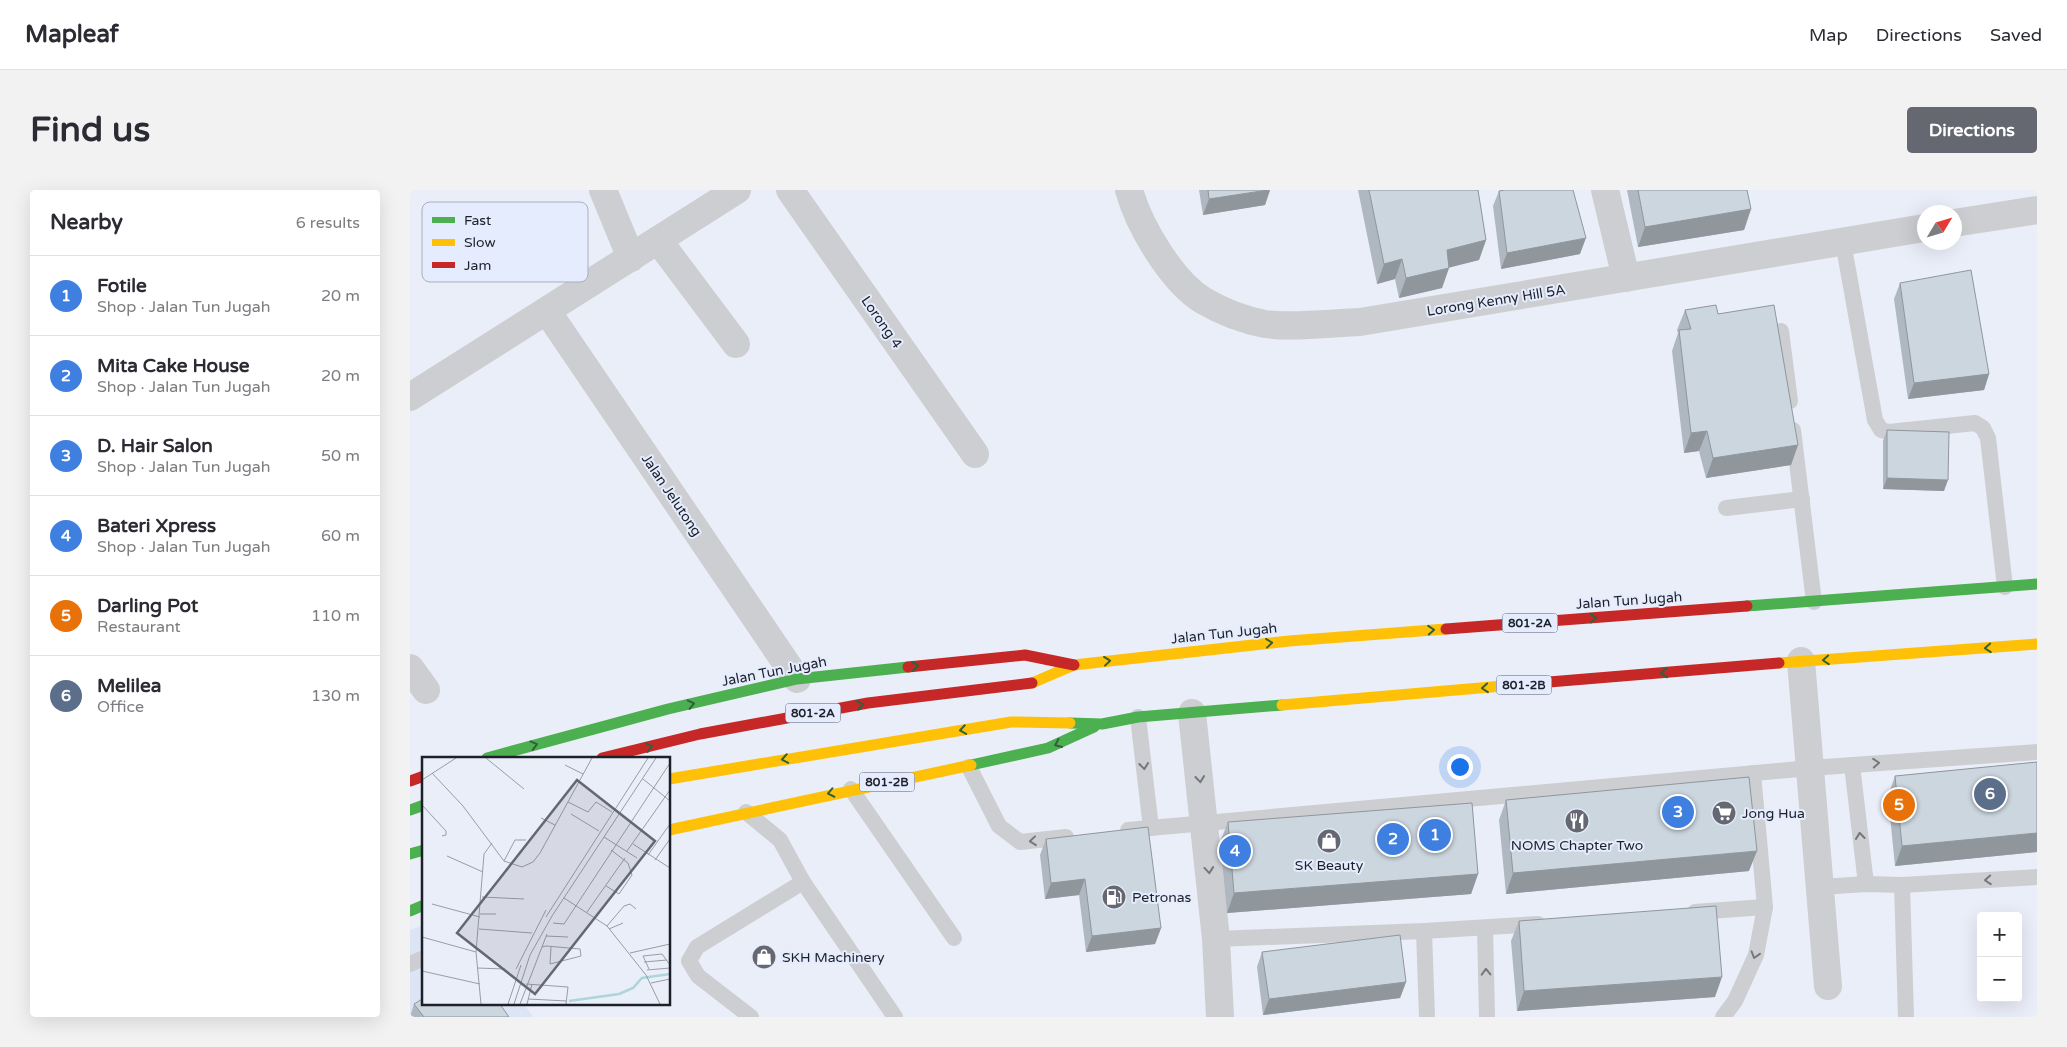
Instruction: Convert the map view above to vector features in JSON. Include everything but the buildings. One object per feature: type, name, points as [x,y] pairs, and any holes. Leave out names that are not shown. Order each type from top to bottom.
[{"type":"highway","name":"Jalan Tun Jugah","points":[[606,757],[700,734],[868,703],[1028,684],[1074,665],[1289,641],[2037,584]]},
{"type":"highway","name":"801-2B","points":[[670,779],[1011,722],[1102,724],[1138,717],[2037,644]]},
{"type":"highway","name":"Jalan Tun Jugah","points":[[491,757],[668,709],[797,679],[1025,656],[1074,665]]},
{"type":"highway","name":"801-2B","points":[[670,830],[851,789],[969,767],[1048,748],[1102,724]]},
{"type":"highway","points":[[410,781],[422,777]]},
{"type":"highway","points":[[410,810],[422,806]]},
{"type":"highway","points":[[410,911],[422,906]]},
{"type":"street","points":[[603,190],[631,258]]},
{"type":"street","points":[[410,397],[738,190]]},
{"type":"street","name":"Lorong 4","points":[[790,190],[975,454]]},
{"type":"street","name":"Lorong Kenny Hill 5A","points":[[1129,190],[1135,213],[1163,259],[1180,280],[1203,301],[1232,315],[1266,324],[1360,322],[1917,229]]},
{"type":"street","points":[[1605,190],[1626,278]]},
{"type":"street","points":[[1962,222],[2037,210]]},
{"type":"street","points":[[658,240],[736,344]]},
{"type":"street","name":"Jalan Jelutong","points":[[547,312],[797,679]]},
{"type":"street","points":[[1802,662],[1828,986]]},
{"type":"street","points":[[410,668],[426,690]]},
{"type":"street","points":[[1192,714],[1216,939],[1220,1017]]},
{"type":"lane","points":[[1843,242],[1875,420],[1882,430],[1889,432],[1975,423],[1983,428],[1988,438],[2005,587]]},
{"type":"lane","points":[[1781,331],[1814,602]]},
{"type":"lane","points":[[1726,508],[1802,499]]},
{"type":"lane","points":[[1138,717],[1151,828]]},
{"type":"lane","points":[[1114,832],[1204,822],[1810,768],[2037,752]]},
{"type":"lane","points":[[1852,765],[1866,884]]},
{"type":"lane","points":[[969,767],[999,826],[1020,842],[1086,835]]},
{"type":"lane","points":[[1723,1017],[1735,1002],[1756,956],[1765,907],[1753,773]]},
{"type":"lane","points":[[851,789],[954,938]]},
{"type":"lane","points":[[746,812],[780,840],[803,882],[895,1017]]},
{"type":"lane","points":[[1821,887],[1866,884],[1902,885],[2037,877]]},
{"type":"lane","points":[[751,1017],[698,976],[689,961],[697,947],[803,882]]},
{"type":"lane","points":[[1902,885],[1906,1017]]},
{"type":"lane","points":[[1678,913],[1765,907]]},
{"type":"lane","points":[[1216,939],[1424,931],[1553,923]]},
{"type":"lane","points":[[1485,928],[1486,1017]]},
{"type":"lane","points":[[1424,931],[1427,1017]]},
{"type":"lane","points":[[410,964],[422,959]]},
{"type":"shaded area","points":[[422,926],[422,1004],[524,1004],[533,1017],[410,1017],[410,930]]},
{"type":"traffic: fast","points":[[1747,606],[2037,584]]},
{"type":"traffic: fast","points":[[491,757],[668,709],[797,679],[908,667]]},
{"type":"traffic: fast","points":[[1070,723],[1102,724],[1138,717],[1282,705]]},
{"type":"traffic: fast","points":[[971,765],[1048,748],[1094,727]]},
{"type":"traffic: fast","points":[[410,810],[422,806]]},
{"type":"traffic: fast","points":[[410,854],[422,851]]},
{"type":"traffic: fast","points":[[410,911],[422,906]]},
{"type":"traffic: slow","points":[[1032,683],[1074,665],[1289,641],[1446,629]]},
{"type":"traffic: slow","points":[[1779,663],[2037,644]]},
{"type":"traffic: slow","points":[[1282,705],[1537,683]]},
{"type":"traffic: slow","points":[[670,779],[1011,722],[1070,723]]},
{"type":"traffic: slow","points":[[670,830],[971,765]]},
{"type":"traffic: jam","points":[[1446,629],[1747,606]]},
{"type":"traffic: jam","points":[[908,667],[1025,655],[1074,665]]},
{"type":"traffic: jam","points":[[1537,683],[1779,663]]},
{"type":"traffic: jam","points":[[606,757],[700,734],[868,703],[1032,683]]},
{"type":"traffic: jam","points":[[410,781],[422,777]]},
{"type":"place","name":"Melilea","points":[[1990,794]]},
{"type":"place","name":"Darling Pot","points":[[1899,805]]},
{"type":"place","name":"D. Hair Salon","points":[[1678,812]]},
{"type":"place","name":"Jong Hua","points":[[1724,813]]},
{"type":"place","name":"NOMS Chapter Two","points":[[1577,821]]},
{"type":"place","name":"Fotile","points":[[1435,835]]},
{"type":"place","name":"Mita Cake House","points":[[1393,839]]},
{"type":"place","name":"SK Beauty","points":[[1329,841]]},
{"type":"place","name":"Bateri Xpress","points":[[1235,851]]},
{"type":"place","name":"Petronas","points":[[1114,897]]},
{"type":"place","name":"SKH Machinery","points":[[764,957]]}]
